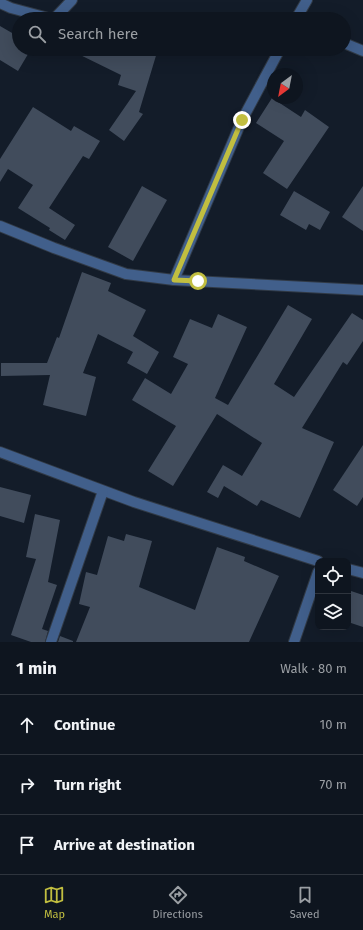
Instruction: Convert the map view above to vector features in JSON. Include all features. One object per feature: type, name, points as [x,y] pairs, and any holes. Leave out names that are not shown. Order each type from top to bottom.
[{"type":"street","points":[[60,12],[72,0]]},
{"type":"street","points":[[300,12],[307,0]]},
{"type":"street","points":[[0,3],[26,12]]},
{"type":"street","points":[[351,46],[363,51]]},
{"type":"street","points":[[174,280],[242,120],[276,56]]},
{"type":"street","points":[[0,226],[54,248],[126,274],[174,280],[363,290]]},
{"type":"street","points":[[0,452],[134,502],[315,560]]},
{"type":"street","points":[[51,642],[103,490]]},
{"type":"street","points":[[351,570],[363,574]]},
{"type":"street","points":[[294,642],[315,581]]},
{"type":"building","points":[[0,26],[12,33],[12,56],[27,56],[18,71],[0,60]]},
{"type":"building","points":[[82,56],[156,56],[139,112],[143,114],[124,141],[109,130],[136,91],[118,85],[121,75]]},
{"type":"building","points":[[268,104],[281,104],[301,117],[305,110],[329,127],[287,189],[263,173],[284,141],[256,123]]},
{"type":"building","points":[[33,107],[71,131],[74,126],[100,141],[89,159],[83,156],[49,208],[75,225],[65,240],[49,230],[50,228],[18,208],[33,185],[8,169],[0,182],[0,159]]},
{"type":"building","points":[[142,186],[167,200],[133,261],[108,247]]},
{"type":"building","points":[[363,186],[363,231],[342,217]]},
{"type":"building","points":[[294,191],[330,212],[320,230],[309,224],[306,230],[280,215]]},
{"type":"building","points":[[82,272],[111,283],[108,291],[146,310],[133,336],[159,352],[147,374],[127,363],[133,352],[98,334],[83,373],[96,377],[86,416],[43,405],[50,375],[1,376],[1,363],[47,363],[57,337],[59,338]]},
{"type":"building","points":[[288,305],[312,319],[274,384],[294,397],[352,313],[363,320],[363,341],[347,365],[343,362],[302,428],[334,442],[300,518],[261,500],[257,506],[224,486],[218,498],[207,492],[223,465],[242,476],[262,443],[217,414],[173,486],[148,471],[176,426],[132,400],[145,378],[171,394],[188,364],[173,357],[190,319],[212,328],[218,314],[247,327],[215,398],[228,405]]},
{"type":"building","points":[[363,445],[363,497],[357,506],[333,490]]},
{"type":"building","points":[[0,487],[31,495],[24,523],[0,516]]},
{"type":"building","points":[[35,514],[60,520],[48,582],[57,585],[42,629],[48,631],[45,642],[31,642],[11,635],[36,559],[26,557]]},
{"type":"building","points":[[126,534],[152,541],[139,587],[195,610],[217,547],[245,557],[244,561],[279,576],[249,642],[76,642],[90,607],[79,604],[86,572],[97,575],[108,536],[124,541]]},
{"type":"building","points":[[351,591],[363,595],[363,627],[351,623]]},
{"type":"building","points":[[60,636],[73,641],[73,642],[58,642]]},
{"type":"route","points":[[198,281],[174,280],[242,120]]}]
